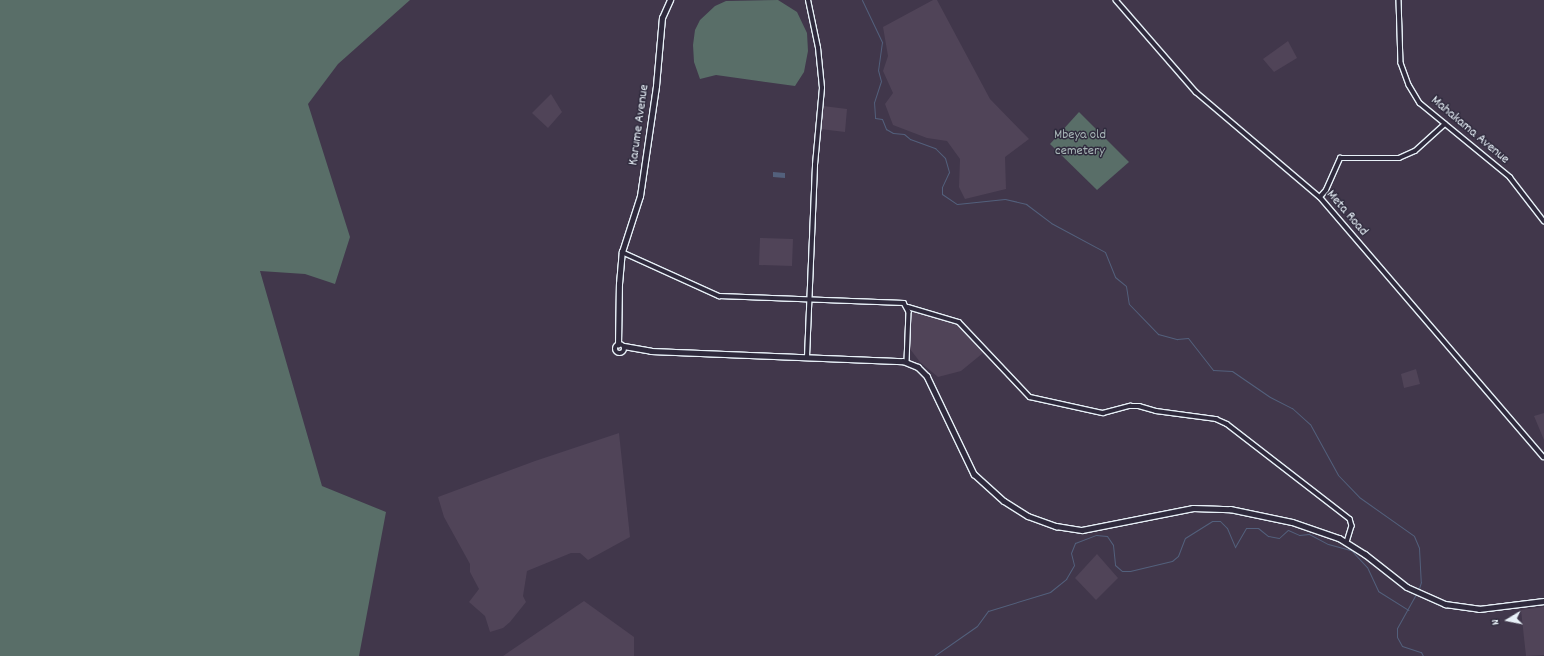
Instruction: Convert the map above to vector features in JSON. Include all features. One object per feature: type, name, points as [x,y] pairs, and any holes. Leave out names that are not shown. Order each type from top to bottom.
[{"type":"main road","name":"Karume Avenue","points":[[622,345],[618,295],[622,252],[640,196],[656,86],[662,18],[670,0]]},
{"type":"main road","points":[[622,345],[616,352],[624,353],[637,349]]},
{"type":"main road","points":[[622,345],[637,349],[907,362],[921,370],[934,387],[974,474],[1004,501],[1028,516],[1056,526],[1082,530],[1193,508],[1222,508],[1292,522],[1347,542],[1413,590],[1445,604],[1471,609],[1544,601]]},
{"type":"main road","points":[[622,345],[624,353]]},
{"type":"street","points":[[807,357],[808,299],[815,165],[822,88],[818,48],[808,0]]},
{"type":"street","name":"Meta Road","points":[[1116,0],[1196,92],[1320,197],[1544,457]]},
{"type":"street","name":"Mahakama Avenue","points":[[1399,0],[1401,64],[1420,103],[1510,177],[1544,221]]},
{"type":"street","points":[[1320,197],[1326,190],[1340,158],[1399,158],[1415,151],[1445,124]]},
{"type":"street","points":[[622,252],[719,296],[901,302],[908,307],[954,319],[964,325],[1030,397],[1103,413],[1130,406],[1139,406],[1156,411],[1216,419],[1227,424],[1350,519],[1352,526],[1347,542]]},
{"type":"street","points":[[907,362],[908,307]]},
{"type":"shaded area","points":[[933,0],[937,0],[990,99],[1029,139],[1005,157],[1006,189],[965,199],[959,187],[960,159],[947,141],[927,138],[893,125],[885,104],[893,93],[883,71],[888,56],[883,27]]},
{"type":"shaded area","points":[[1288,41],[1297,58],[1274,72],[1263,59]]},
{"type":"shaded area","points":[[551,94],[562,112],[548,128],[532,113]]},
{"type":"shaded area","points":[[823,106],[847,109],[845,132],[820,129]]},
{"type":"shaded area","points":[[760,238],[793,239],[792,266],[759,265]]},
{"type":"shaded area","points":[[913,310],[949,319],[966,332],[983,353],[961,371],[938,377],[920,362],[907,345],[905,330]]},
{"type":"shaded area","points":[[1416,369],[1420,384],[1404,388],[1401,374]]},
{"type":"shaded area","points":[[1544,413],[1544,440],[1534,416]]},
{"type":"shaded area","points":[[619,433],[630,537],[588,560],[580,553],[571,553],[527,571],[523,596],[526,602],[510,622],[503,628],[490,632],[485,616],[469,602],[479,589],[470,572],[470,564],[444,517],[438,497],[535,461]]},
{"type":"shaded area","points":[[1097,554],[1118,578],[1096,600],[1075,578]]},
{"type":"shaded area","points":[[584,601],[634,637],[634,656],[503,656]]},
{"type":"shaded area","points":[[1544,607],[1544,655],[1526,656],[1521,610]]},
{"type":"green space","points":[[0,0],[410,0],[338,64],[308,104],[350,237],[335,284],[305,274],[260,271],[322,486],[386,512],[359,656],[0,656]]},
{"type":"green space","points":[[778,0],[797,12],[807,33],[808,51],[804,72],[795,86],[716,75],[700,79],[694,62],[693,45],[695,30],[700,20],[715,6],[726,1]]},
{"type":"green space","name":"Mbeya old cemetery","points":[[1079,112],[1129,162],[1097,190],[1050,144]]},
{"type":"water","points":[[773,172],[785,173],[785,178],[773,177]]},
{"type":"waterway","points":[[862,0],[882,42],[878,70],[881,81],[874,102],[875,118],[882,119],[886,129],[893,133],[904,134],[910,139],[935,148],[945,158],[949,172],[942,187],[942,194],[957,204],[1005,199],[1026,204],[1051,223],[1105,252],[1115,277],[1126,286],[1129,304],[1158,334],[1177,339],[1188,338],[1213,370],[1232,371],[1270,397],[1292,408],[1310,424],[1338,475],[1359,497],[1414,536],[1419,548],[1421,582],[1418,591]]},
{"type":"waterway","points":[[934,656],[977,626],[988,611],[1050,592],[1066,579],[1074,565],[1071,553],[1075,543],[1096,535],[1107,536],[1113,545],[1115,565],[1122,571],[1130,571],[1172,561],[1178,556],[1185,538],[1212,521],[1220,521],[1227,528],[1235,547],[1246,528],[1258,528],[1268,536],[1279,538],[1288,530],[1299,535],[1309,534],[1328,544],[1351,550],[1367,567],[1378,591],[1408,610]]},
{"type":"waterway","points":[[1416,594],[1397,628],[1397,637],[1402,646],[1421,652],[1423,656]]}]
